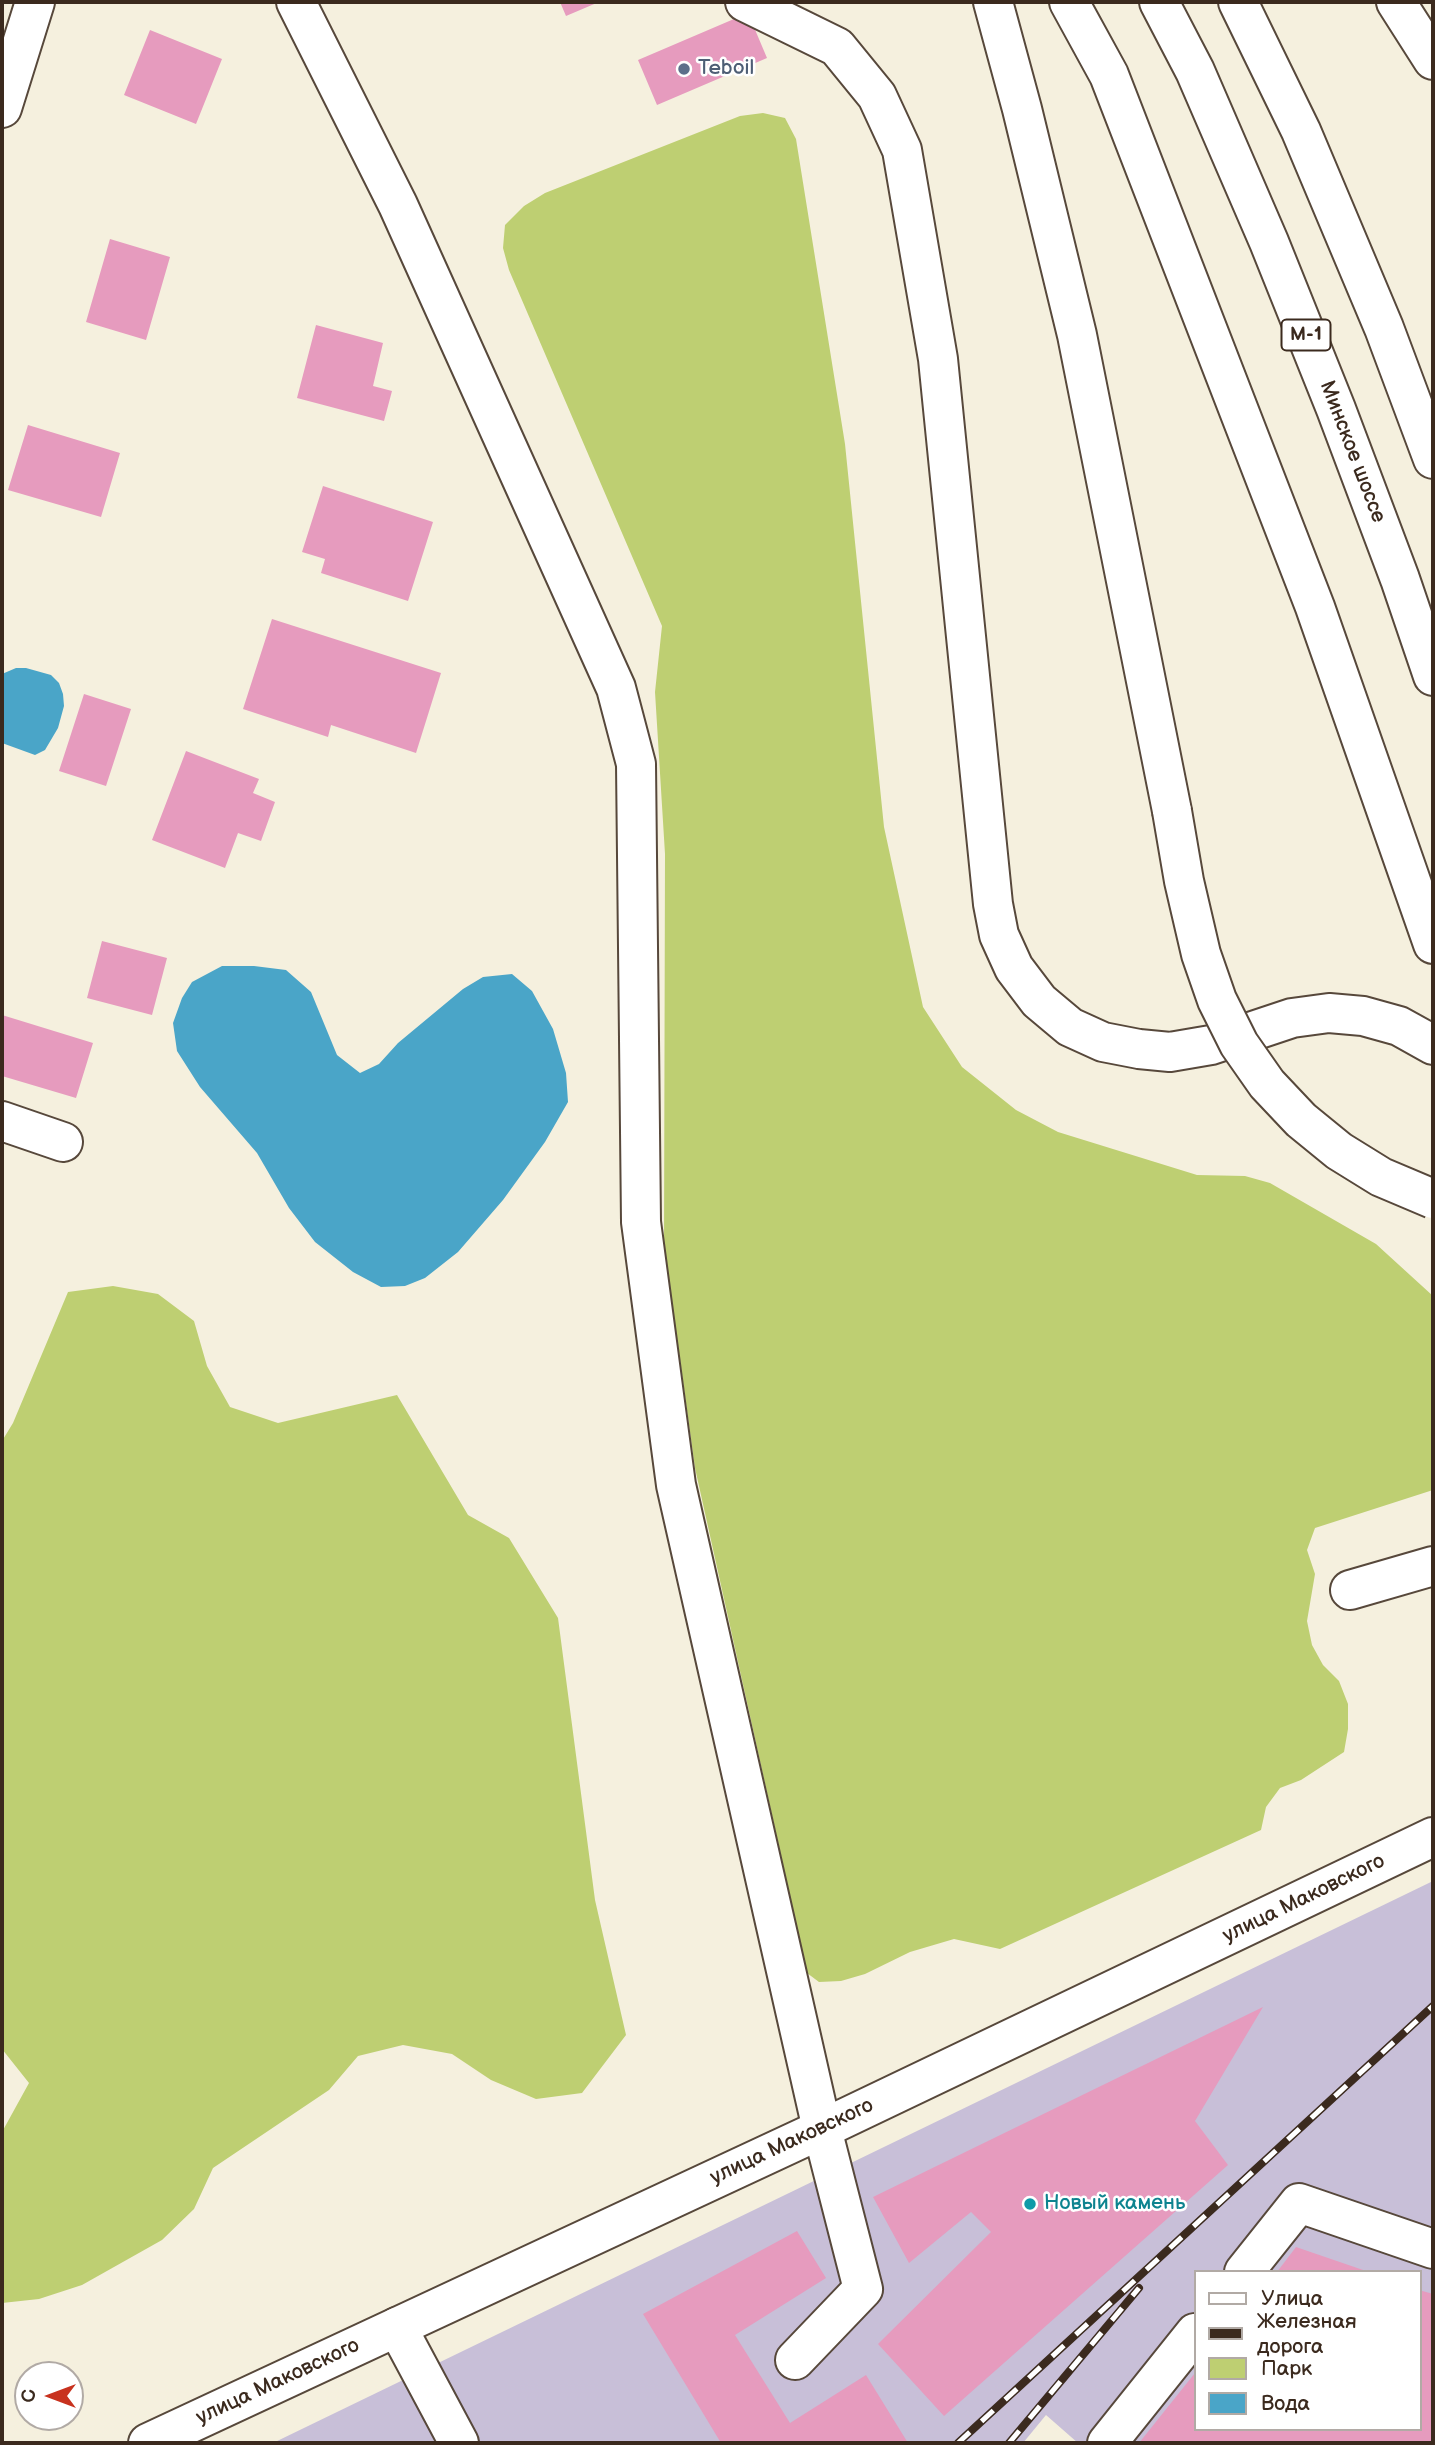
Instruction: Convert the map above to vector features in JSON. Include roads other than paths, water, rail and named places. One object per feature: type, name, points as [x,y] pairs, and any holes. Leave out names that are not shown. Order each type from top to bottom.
[{"type":"main road","points":[[2,108],[35,2]]},
{"type":"main road","points":[[296,2],[398,205],[610,675],[636,764],[641,1222],[674,1471],[822,2129],[863,2289],[795,2360]]},
{"type":"main road","points":[[745,2],[837,47],[877,96],[902,150],[938,359],[993,904],[999,935],[1014,968],[1039,1001],[1070,1027],[1104,1042],[1139,1049],[1170,1052],[1212,1045],[1292,1018],[1329,1013],[1363,1016],[1399,1026],[1433,1045]]},
{"type":"main road","points":[[993,2],[1077,335],[1184,881],[1201,954],[1217,1000],[1239,1044],[1276,1093],[1301,1120],[1339,1151],[1381,1177],[1433,1199]]},
{"type":"main road","points":[[1069,2],[1109,75],[1315,607],[1433,944]]},
{"type":"main road","name":"Минское шоссе","points":[[1159,2],[1195,71],[1279,268],[1351,448],[1433,676]]},
{"type":"main road","points":[[1238,2],[1301,131],[1384,328],[1433,459]]},
{"type":"main road","points":[[1396,2],[1433,60]]},
{"type":"main road","points":[[2,1121],[64,1142]]},
{"type":"main road","points":[[1350,1590],[1433,1566]]},
{"type":"main road","name":"улица Маковского","points":[[148,2443],[822,2129],[1433,1837]]},
{"type":"main road","points":[[1246,2270],[1299,2203],[1433,2249]]},
{"type":"main road","points":[[397,2327],[459,2443]]},
{"type":"main road","points":[[1107,2443],[1194,2334]]},
{"type":"water","points":[[16,668],[51,675],[59,683],[63,694],[64,706],[58,728],[45,750],[35,755],[2,743],[2,674]]},
{"type":"water","points":[[222,966],[286,970],[311,992],[337,1055],[360,1073],[379,1064],[398,1043],[463,989],[483,977],[512,974],[532,991],[553,1029],[566,1073],[568,1102],[545,1142],[503,1200],[458,1252],[425,1278],[405,1286],[381,1287],[353,1272],[315,1242],[289,1208],[257,1153],[200,1087],[177,1051],[173,1023],[182,998],[192,982]]},
{"type":"railway","points":[[958,2443],[1433,2006]]},
{"type":"railway","points":[[1009,2443],[1139,2288]]},
{"type":"place","name":"Teboil","points":[[684,69]]},
{"type":"place","name":"Новый камень","points":[[1030,2204]]}]
